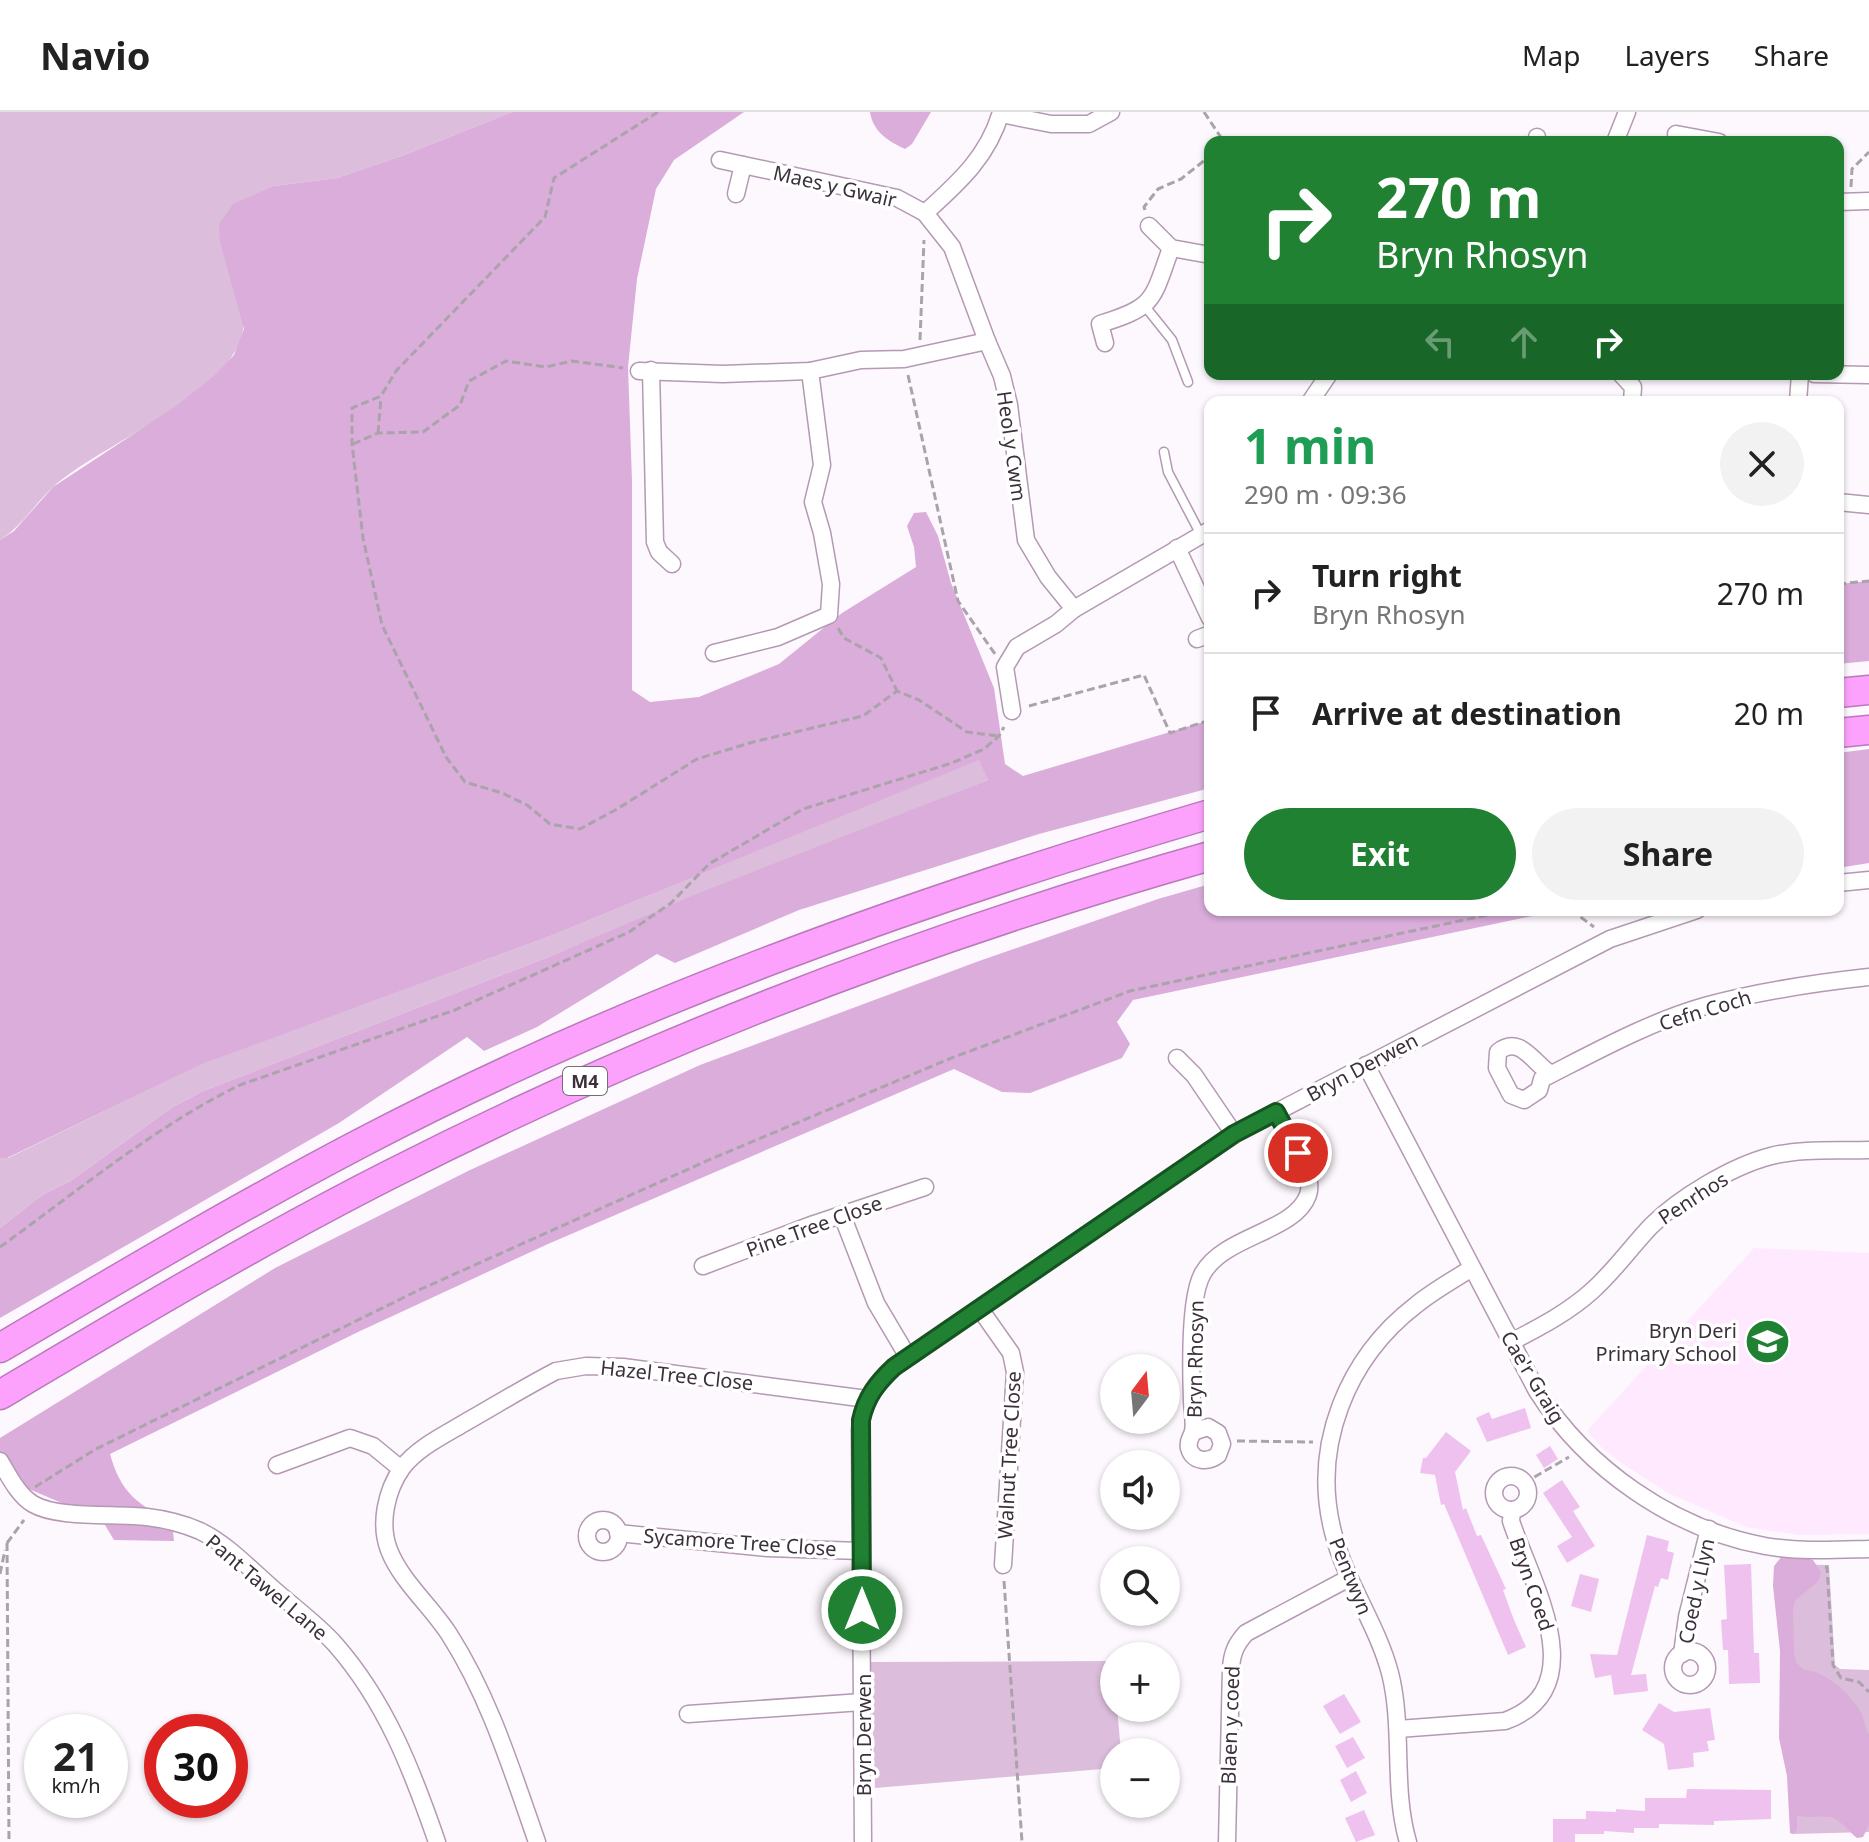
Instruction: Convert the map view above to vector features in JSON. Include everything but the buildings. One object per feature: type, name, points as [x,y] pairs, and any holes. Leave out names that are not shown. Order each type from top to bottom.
[{"type":"highway","points":[[1844,692],[1869,690]]},
{"type":"highway","points":[[1844,732],[1869,730]]},
{"type":"highway","name":"M4","points":[[0,1348],[361,1143],[592,1034],[790,953],[987,882],[1204,816]]},
{"type":"highway","name":"M4","points":[[0,1395],[173,1293],[388,1175],[610,1070],[714,1026],[923,947],[1025,911],[1204,858]]},
{"type":"street","points":[[926,215],[970,172],[995,132],[1001,113],[1051,124],[1089,124],[1111,112]]},
{"type":"street","points":[[1617,136],[1627,112]]},
{"type":"street","points":[[1676,134],[1687,136]]},
{"type":"street","name":"Maes y Gwair","points":[[720,160],[897,198],[926,215],[952,247],[987,341]]},
{"type":"street","points":[[736,194],[743,165]]},
{"type":"street","points":[[1844,202],[1869,201]]},
{"type":"street","points":[[1149,226],[1171,248],[1204,254]]},
{"type":"street","points":[[1105,343],[1100,324],[1132,314],[1144,305],[1158,284],[1171,248]]},
{"type":"street","points":[[672,564],[659,552],[655,542],[645,370],[723,374],[810,371],[861,360],[911,357],[987,341]]},
{"type":"street","name":"Heol y Cwm","points":[[987,341],[1002,376],[1009,405],[1026,540],[1048,577],[1074,609]]},
{"type":"street","points":[[714,653],[778,637],[829,615],[831,584],[824,556],[829,532],[813,502],[822,465],[810,371]]},
{"type":"street","points":[[1844,375],[1869,375]]},
{"type":"street","points":[[1844,503],[1869,505]]},
{"type":"street","points":[[1012,711],[1005,667],[1017,647],[1056,624],[1074,609],[1204,533]]},
{"type":"street","points":[[1177,548],[1204,605]]},
{"type":"street","points":[[1844,882],[1869,880]]},
{"type":"street","name":"Bryn Derwen","points":[[863,1842],[860,1430],[867,1399],[882,1378],[908,1357],[1234,1134],[1610,939],[1679,916]]},
{"type":"street","name":"Cefn Coch","points":[[1551,1074],[1648,1027],[1704,1006],[1784,988],[1869,977]]},
{"type":"street","points":[[1177,1058],[1194,1075],[1234,1134]]},
{"type":"street","points":[[1194,1075],[1209,1063]]},
{"type":"street","name":"Cae'r Graig","points":[[1366,1065],[1547,1406],[1583,1449],[1638,1493],[1709,1529],[1766,1546],[1818,1550],[1869,1549]]},
{"type":"street","name":"Bryn Rhosyn","points":[[1193,1432],[1208,1427],[1218,1433],[1222,1441],[1218,1455],[1201,1460],[1189,1448],[1193,1432],[1195,1300],[1203,1272],[1214,1258],[1227,1249],[1293,1215],[1308,1197],[1311,1184],[1308,1171],[1276,1112]]},
{"type":"street","name":"Penrhos","points":[[1511,1342],[1577,1304],[1622,1261],[1661,1217],[1714,1181],[1772,1156],[1797,1152],[1869,1150]]},
{"type":"street","name":"Pine Tree Close","points":[[703,1266],[925,1187]]},
{"type":"street","points":[[842,1215],[876,1303],[908,1357]]},
{"type":"street","name":"Pentwyn","points":[[1408,1842],[1402,1814],[1395,1696],[1384,1652],[1349,1578],[1332,1531],[1329,1443],[1345,1394],[1377,1341],[1414,1306],[1472,1268]]},
{"type":"street","name":"Walnut Tree Close","points":[[980,1309],[1011,1353],[1015,1372],[1003,1565]]},
{"type":"street","name":"Hazel Tree Close","points":[[537,1842],[500,1739],[466,1662],[449,1633],[399,1569],[389,1550],[384,1520],[386,1506],[401,1469],[424,1448],[446,1434],[524,1388],[556,1371],[570,1368],[623,1367],[867,1399]]},
{"type":"street","points":[[277,1465],[350,1438],[373,1446],[401,1469]]},
{"type":"street","points":[[2,1464],[28,1500]]},
{"type":"street","points":[[1510,1476],[1524,1483],[1528,1492],[1525,1503],[1512,1510],[1506,1510],[1497,1503],[1494,1497],[1496,1486],[1504,1478],[1510,1476]]},
{"type":"street","name":"Pant Tawel Lane","points":[[28,1500],[77,1514],[149,1517],[198,1531],[221,1543],[334,1643],[362,1680],[389,1722],[412,1770],[437,1842]]},
{"type":"street","name":"Bryn Coed","points":[[1398,1729],[1505,1721],[1531,1707],[1547,1684],[1553,1654],[1551,1636],[1535,1582],[1511,1521],[1512,1510]]},
{"type":"street","name":"Coed y Llyn","points":[[1682,1654],[1687,1617],[1709,1529]]},
{"type":"street","name":"Sycamore Tree Close","points":[[618,1533],[768,1548],[861,1551]]},
{"type":"street","name":"Blaen y coed","points":[[1227,1842],[1232,1654],[1237,1643],[1246,1633],[1349,1578]]},
{"type":"street","points":[[688,1714],[862,1702]]},
{"type":"lane","points":[[1144,305],[1172,340],[1188,382]]},
{"type":"lane","points":[[1164,452],[1168,472],[1204,530]]},
{"type":"path","points":[[378,433],[381,396],[396,371],[545,217],[554,178],[658,112]]},
{"type":"path","points":[[1204,112],[1220,136]]},
{"type":"path","points":[[1844,202],[1852,169],[1869,152]]},
{"type":"path","points":[[1149,226],[1144,207],[1158,189],[1181,179],[1204,161]]},
{"type":"path","points":[[926,215],[911,357],[958,601],[1005,667]]},
{"type":"path","points":[[352,444],[378,433],[423,432],[460,405],[469,381],[506,361],[546,367],[572,361],[645,370]]},
{"type":"path","points":[[381,396],[352,408],[352,444],[363,538],[382,625],[446,757],[465,782],[515,799],[550,824],[580,829],[697,759],[753,742],[863,716],[897,691]]},
{"type":"path","points":[[1844,583],[1869,581]]},
{"type":"path","points":[[829,615],[844,638],[881,658],[897,691],[919,700],[967,732],[999,736]]},
{"type":"path","points":[[0,1247],[209,1100],[240,1085],[455,1010],[629,932],[671,903],[709,864],[803,809],[952,763],[984,749],[999,736],[1012,711],[1144,675],[1170,733],[1204,722]]},
{"type":"path","points":[[0,1574],[7,1543],[28,1500],[96,1449],[419,1290],[711,1159],[949,1059],[1130,991],[1483,916]]},
{"type":"path","points":[[1579,916],[1610,939]]},
{"type":"path","points":[[1222,1441],[1329,1443]]},
{"type":"path","points":[[1524,1483],[1583,1449]]},
{"type":"path","points":[[7,1543],[9,1842]]},
{"type":"path","points":[[1818,1550],[1818,1567],[1827,1567],[1833,1665],[1841,1678],[1859,1682],[1869,1692]]},
{"type":"path","points":[[1003,1565],[1022,1842]]},
{"type":"shaded area","points":[[0,112],[512,112],[337,178],[274,186],[220,242],[242,314],[243,331],[233,354],[215,376],[190,397],[52,488],[0,540]]},
{"type":"shaded area","points":[[512,112],[744,112],[674,160],[656,189],[637,279],[628,367],[632,481],[632,690],[650,702],[699,697],[779,664],[842,613],[916,567],[907,526],[914,513],[926,512],[938,536],[951,583],[994,688],[1005,764],[1023,776],[1204,722],[1204,790],[1039,834],[799,910],[675,963],[657,954],[537,1027],[484,1051],[467,1037],[339,1123],[0,1318],[0,1228],[42,1195],[72,1180],[171,1108],[203,1091],[556,954],[699,893],[988,780],[979,760],[548,937],[202,1064],[7,1158],[0,1158],[0,540],[14,531],[53,487],[176,406],[214,376],[234,355],[244,329],[220,242],[219,224],[233,204],[274,186],[337,178]]},
{"type":"shaded area","points":[[870,112],[931,112],[912,144],[905,149],[882,135],[874,125]]},
{"type":"shaded area","points":[[1869,581],[1869,661],[1844,663],[1844,583]]},
{"type":"shaded area","points":[[1869,749],[1869,863],[1844,867],[1844,752]]},
{"type":"shaded area","points":[[980,759],[988,780],[556,954],[203,1091],[171,1108],[72,1180],[42,1195],[0,1228],[0,1158],[8,1158],[201,1064],[548,937]]},
{"type":"shaded area","points":[[1204,886],[1204,916],[1532,916],[1133,1000],[1117,1022],[1130,1044],[1122,1058],[1030,1093],[1002,1092],[954,1069],[548,1244],[358,1332],[110,1454],[119,1479],[132,1496],[172,1522],[174,1541],[114,1540],[102,1520],[17,1484],[0,1452],[0,1438],[275,1268],[470,1170],[700,1065],[979,961]]},
{"type":"shaded area","name":"Bryn Deri Primary School","points":[[1754,1248],[1869,1253],[1869,1534],[1799,1535],[1746,1527],[1668,1493],[1602,1448],[1587,1431]]},
{"type":"shaded area","points":[[1782,1556],[1813,1560],[1821,1572],[1818,1582],[1795,1600],[1796,1662],[1804,1670],[1828,1678],[1844,1691],[1856,1704],[1869,1734],[1869,1825],[1863,1837],[1857,1838],[1831,1817],[1797,1815],[1797,1830],[1790,1833],[1787,1776],[1779,1738],[1780,1651],[1773,1586],[1774,1566]]},
{"type":"shaded area","points":[[1780,1564],[1829,1565],[1835,1665],[1840,1669],[1869,1670],[1869,1832],[1793,1834]]},
{"type":"shaded area","points":[[1100,1661],[1100,1722],[1118,1722],[1120,1738],[1100,1738],[1100,1769],[875,1788],[870,1662]]},
{"type":"place","name":"Bryn Deri Primary School","points":[[1768,1342]]},
{"type":"route","points":[[862,1610],[860,1430],[867,1399],[882,1378],[1234,1134],[1276,1112],[1298,1153]]}]
